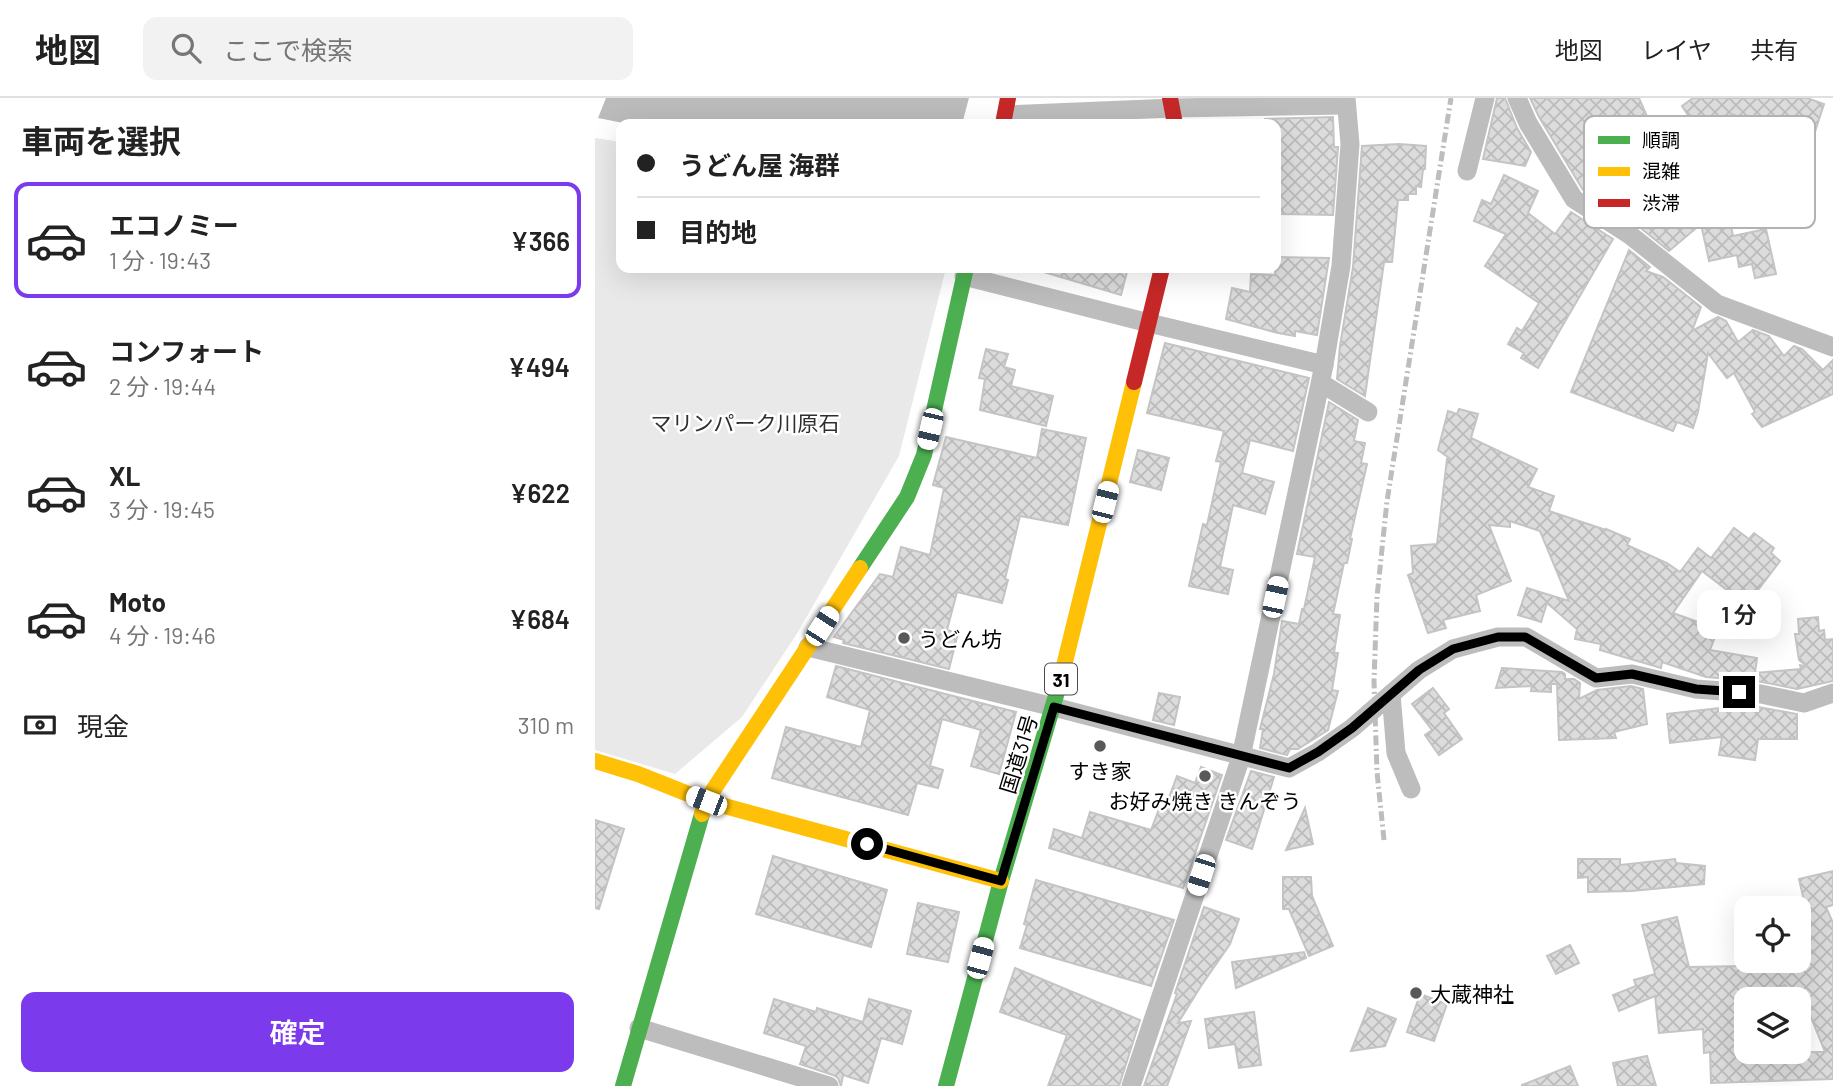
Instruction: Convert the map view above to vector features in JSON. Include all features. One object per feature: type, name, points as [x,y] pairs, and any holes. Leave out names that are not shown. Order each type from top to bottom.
[{"type":"main road","points":[[623,1086],[706,801],[907,496],[924,454],[965,273]]},
{"type":"main road","name":"国道31号","points":[[946,1086],[1001,881],[1054,707],[1161,273]]},
{"type":"main road","points":[[595,761],[638,774],[706,801],[1001,881]]},
{"type":"street","points":[[1468,171],[1485,98]]},
{"type":"street","points":[[1517,98],[1528,123],[1574,199],[1584,205]]},
{"type":"street","points":[[1006,112],[1173,110],[1346,101],[1350,144],[1341,266],[1322,374],[1241,757],[1131,1086]]},
{"type":"street","points":[[1619,228],[1717,304],[1833,347]]},
{"type":"street","points":[[969,273],[1322,374],[1368,412]]},
{"type":"street","points":[[808,647],[1289,768],[1352,728],[1419,670],[1453,649],[1498,637],[1525,637],[1596,678],[1632,674],[1696,689],[1762,694],[1804,703],[1833,693]]},
{"type":"street","points":[[1391,694],[1396,753],[1411,789]]},
{"type":"street","points":[[639,1028],[829,1086]]},
{"type":"green space","name":"マリンパーク川原石","points":[[595,138],[616,141],[616,273],[945,273],[899,456],[798,632],[742,717],[675,774],[595,750]]},
{"type":"shaded area","points":[[606,98],[969,98],[963,119],[616,119],[616,122],[598,118]]},
{"type":"building","points":[[1497,98],[1505,98],[1517,128],[1531,152],[1525,166],[1483,159]]},
{"type":"building","points":[[1530,98],[1639,98],[1647,116],[1584,116],[1584,191]]},
{"type":"building","points":[[1693,98],[1807,98],[1824,104],[1815,132],[1815,116],[1732,114],[1733,116],[1688,116],[1682,106]]},
{"type":"building","points":[[1333,117],[1334,147],[1338,147],[1333,215],[1281,214],[1281,119],[1265,119]]},
{"type":"building","points":[[1362,146],[1426,146],[1425,169],[1421,187],[1416,186],[1416,194],[1408,194],[1408,200],[1398,200],[1392,262],[1384,262],[1365,396],[1337,379],[1353,267]]},
{"type":"building","points":[[1504,175],[1538,191],[1528,213],[1555,234],[1571,212],[1584,220],[1584,228],[1596,228],[1613,239],[1538,368],[1521,358],[1524,353],[1508,344],[1517,328],[1522,331],[1539,303],[1485,266],[1506,234],[1474,221],[1482,200],[1491,204]]},
{"type":"building","points":[[1641,228],[1696,228],[1669,251]]},
{"type":"building","points":[[1702,228],[1731,228],[1733,236],[1766,229],[1776,274],[1755,278],[1752,264],[1739,267],[1737,255],[1709,261]]},
{"type":"building","points":[[1629,250],[1650,267],[1646,271],[1663,277],[1701,307],[1692,331],[1718,317],[1726,321],[1738,342],[1753,330],[1769,336],[1784,356],[1794,346],[1802,349],[1823,370],[1833,360],[1833,394],[1762,427],[1752,414],[1755,412],[1734,373],[1727,378],[1708,353],[1693,428],[1677,422],[1673,431],[1571,392]]},
{"type":"building","points":[[1281,257],[1329,258],[1317,335],[1295,331],[1295,336],[1226,319],[1232,288],[1250,292],[1251,274],[1281,273]]},
{"type":"building","points":[[1047,273],[1127,273],[1121,295]]},
{"type":"building","points":[[1165,343],[1309,378],[1293,451],[1250,440],[1242,473],[1274,482],[1265,514],[1233,505],[1220,567],[1233,570],[1228,594],[1189,586],[1203,524],[1207,525],[1221,462],[1216,461],[1224,431],[1147,413]]},
{"type":"building","points":[[986,349],[1008,354],[1004,367],[1015,370],[1011,386],[1053,396],[1046,426],[980,410],[985,379],[979,378]]},
{"type":"building","points":[[1329,402],[1358,420],[1354,441],[1365,443],[1361,463],[1367,464],[1347,563],[1344,563],[1333,614],[1340,615],[1332,690],[1338,691],[1328,730],[1298,749],[1290,749],[1287,755],[1260,748],[1263,729],[1260,729],[1274,674],[1282,621],[1299,624],[1315,557],[1297,554]]},
{"type":"building","points":[[1459,409],[1478,414],[1471,438],[1537,469],[1528,487],[1554,496],[1549,511],[1630,539],[1627,545],[1667,563],[1680,572],[1698,548],[1711,558],[1734,528],[1749,539],[1754,533],[1774,548],[1771,553],[1780,561],[1741,617],[1724,605],[1732,594],[1702,571],[1673,613],[1718,629],[1710,650],[1757,658],[1755,673],[1801,669],[1800,665],[1808,667],[1799,660],[1795,634],[1799,634],[1798,619],[1818,617],[1819,631],[1824,630],[1825,640],[1833,639],[1833,681],[1797,689],[1762,682],[1706,677],[1662,662],[1661,668],[1600,650],[1601,644],[1575,639],[1577,629],[1547,603],[1541,622],[1518,615],[1527,588],[1569,601],[1540,531],[1510,521],[1510,527],[1489,525],[1511,581],[1476,595],[1480,611],[1443,620],[1446,628],[1428,633],[1408,575],[1413,573],[1411,546],[1437,544],[1447,459],[1452,460],[1438,450],[1448,411],[1457,414]]},
{"type":"building","points":[[1042,429],[1086,438],[1068,525],[1020,516],[1002,603],[957,592],[947,630],[958,633],[949,669],[843,643],[844,640],[834,637],[880,574],[893,577],[901,547],[930,555],[944,488],[933,485],[946,437],[1037,458]]},
{"type":"building","points":[[1138,450],[1169,458],[1161,490],[1130,482]]},
{"type":"building","points":[[836,666],[1016,712],[999,774],[971,766],[981,730],[942,719],[930,766],[943,770],[938,788],[917,783],[908,815],[772,778],[786,727],[861,747],[870,710],[827,697]]},
{"type":"building","points":[[1502,668],[1562,672],[1565,679],[1574,679],[1580,683],[1579,699],[1597,690],[1631,686],[1643,689],[1647,724],[1614,732],[1616,738],[1559,740],[1557,684],[1551,684],[1551,692],[1531,691],[1532,686],[1496,688]]},
{"type":"building","points":[[1433,688],[1449,709],[1444,713],[1462,739],[1439,755],[1425,735],[1432,730],[1412,704]]},
{"type":"building","points":[[1159,693],[1180,697],[1174,725],[1153,720]]},
{"type":"building","points":[[1747,705],[1797,714],[1797,739],[1758,739],[1755,760],[1719,755],[1722,737],[1670,743],[1667,714]]},
{"type":"building","points":[[1201,767],[1222,775],[1183,888],[1049,848],[1054,829],[1082,838],[1090,812],[1151,830],[1159,809],[1164,811],[1177,776],[1195,783]]},
{"type":"building","points":[[1251,771],[1274,777],[1252,849],[1226,840]]},
{"type":"building","points":[[1305,808],[1313,844],[1286,850]]},
{"type":"building","points":[[595,820],[624,829],[599,909],[595,908]]},
{"type":"building","points":[[773,856],[887,890],[871,947],[756,914]]},
{"type":"building","points":[[1578,859],[1620,859],[1620,865],[1675,859],[1676,863],[1705,866],[1704,884],[1588,892],[1588,877],[1578,878]]},
{"type":"building","points":[[1833,871],[1833,905],[1826,907],[1833,923],[1833,1079],[1711,1083],[1710,1052],[1704,1053],[1703,1029],[1659,1033],[1655,996],[1619,1011],[1613,995],[1636,986],[1634,980],[1655,974],[1642,925],[1677,917],[1689,967],[1734,966],[1734,973],[1811,973],[1811,896],[1803,896],[1799,879]]},
{"type":"building","points":[[1283,877],[1311,877],[1312,896],[1333,946],[1309,956],[1289,909],[1283,909]]},
{"type":"building","points":[[1036,880],[1174,920],[1151,986],[1020,948]]},
{"type":"building","points":[[918,903],[959,912],[948,962],[907,954]]},
{"type":"building","points":[[1204,907],[1239,919],[1230,944],[1178,1023],[1191,1021],[1167,1086],[1144,1086],[1177,994],[1175,993]]},
{"type":"building","points":[[1570,945],[1579,963],[1556,974],[1547,956]]},
{"type":"building","points":[[1304,952],[1306,958],[1236,988],[1232,962]]},
{"type":"building","points":[[1015,968],[1140,1020],[1119,1086],[1048,1086],[1067,1035],[1000,1012]]},
{"type":"building","points":[[1420,994],[1447,1004],[1434,1041],[1407,1032]]},
{"type":"building","points":[[774,999],[863,1022],[869,999],[911,1011],[902,1044],[881,1038],[868,1083],[843,1075],[841,1086],[838,1078],[833,1075],[800,1064],[806,1046],[764,1033]]},
{"type":"building","points":[[1368,1008],[1396,1019],[1385,1046],[1351,1051]]},
{"type":"building","points":[[1254,1012],[1261,1065],[1239,1068],[1235,1044],[1209,1048],[1205,1019]]},
{"type":"building","points":[[1647,1056],[1656,1086],[1618,1086],[1613,1063]]},
{"type":"building","points":[[1570,1066],[1578,1086],[1522,1086],[1522,1085]]},
{"type":"railway","points":[[1384,840],[1377,772],[1374,681],[1377,597],[1387,501],[1451,98]]},
{"type":"traffic: fast","points":[[860,568],[907,497],[924,455],[965,273]]},
{"type":"traffic: fast","points":[[946,1086],[1001,881],[1060,682]]},
{"type":"traffic: fast","points":[[623,1086],[702,814]]},
{"type":"traffic: slow","points":[[1060,682],[1134,382]]},
{"type":"traffic: slow","points":[[702,814],[706,801],[860,568]]},
{"type":"traffic: slow","points":[[595,761],[638,774],[706,801],[1001,881]]},
{"type":"traffic: jam","points":[[1004,119],[1008,98]]},
{"type":"traffic: jam","points":[[1170,98],[1174,119]]},
{"type":"traffic: jam","points":[[1134,382],[1161,273]]},
{"type":"place","name":"うどん坊","points":[[904,638]]},
{"type":"place","name":"すき家","points":[[1100,746]]},
{"type":"place","name":"お好み焼き きんぞう","points":[[1205,776]]},
{"type":"place","name":"大蔵神社","points":[[1416,993]]},
{"type":"route","points":[[867,844],[1001,881],[1054,707],[1289,768],[1352,728],[1419,670],[1453,649],[1498,637],[1525,637],[1596,678],[1632,674],[1696,689],[1739,692]]}]
